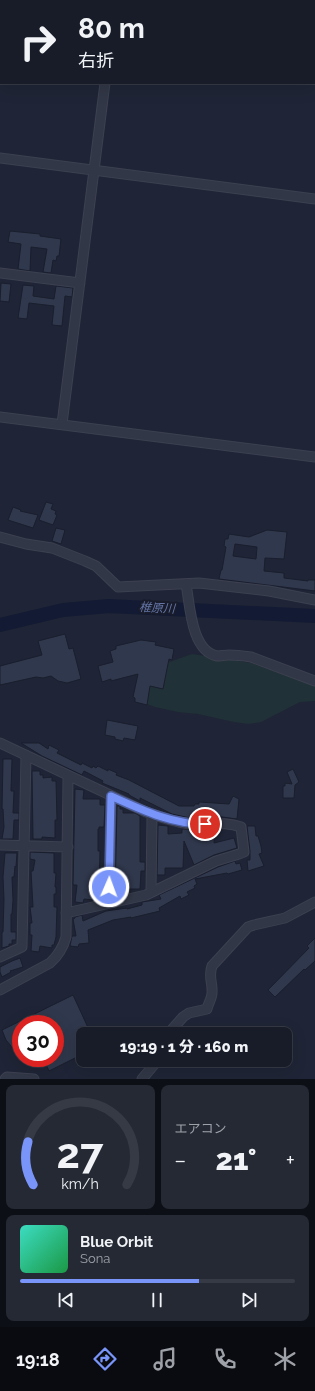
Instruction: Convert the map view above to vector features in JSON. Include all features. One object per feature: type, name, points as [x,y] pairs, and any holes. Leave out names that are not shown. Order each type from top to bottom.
[{"type":"street","points":[[62,424],[105,84]]},
{"type":"street","points":[[0,158],[315,199]]},
{"type":"street","points":[[0,273],[80,283]]},
{"type":"street","points":[[0,417],[315,457]]},
{"type":"street","points":[[0,537],[26,544],[52,548],[85,561],[96,566],[118,587],[199,584],[269,591],[315,600]]},
{"type":"street","points":[[186,584],[195,631],[200,644],[205,650],[218,656],[242,655],[251,657],[315,681]]},
{"type":"street","points":[[0,743],[152,814],[170,820],[190,824],[234,824],[241,827],[244,852],[216,861],[146,895],[109,902],[66,913]]},
{"type":"street","points":[[0,957],[22,947],[26,755]]},
{"type":"street","points":[[0,990],[50,962],[56,957],[64,944],[66,937],[68,776]]},
{"type":"street","points":[[109,902],[111,796]]},
{"type":"street","points":[[151,892],[152,814]]},
{"type":"street","points":[[0,845],[68,847]]},
{"type":"street","points":[[174,1027],[183,1017],[189,1013],[207,1009],[212,993],[210,972],[212,966],[248,927],[254,924],[286,918],[315,902]]},
{"type":"street","points":[[142,1079],[152,1067]]},
{"type":"street","points":[[5,1079],[7,1077],[34,1079]]},
{"type":"shaded area","points":[[192,654],[251,663],[315,686],[315,701],[300,702],[261,722],[249,724],[198,714],[178,712],[155,707],[142,702],[137,685],[164,664]]},
{"type":"building","points":[[10,231],[40,234],[40,236],[61,239],[59,256],[57,256],[56,261],[53,260],[51,273],[43,272],[47,249],[31,247],[30,271],[18,269],[21,244],[8,242]]},
{"type":"building","points":[[1,283],[11,284],[9,302],[0,301]]},
{"type":"building","points":[[23,285],[34,286],[33,296],[54,299],[56,286],[73,288],[72,297],[65,296],[62,326],[52,325],[54,306],[29,303],[27,319],[18,318]]},
{"type":"building","points":[[46,502],[53,504],[51,509],[56,511],[55,514],[57,515],[53,525],[39,520]]},
{"type":"building","points":[[13,507],[21,510],[20,511],[38,515],[33,528],[8,520]]},
{"type":"building","points":[[56,528],[65,530],[61,544],[52,541]]},
{"type":"building","points":[[267,530],[287,532],[284,559],[265,558],[264,571],[284,573],[284,578],[308,581],[315,580],[315,591],[219,579],[226,547],[224,546],[225,539],[228,539],[229,534],[249,537]],"holes":[[[235,544],[257,547],[256,559],[233,556]]]},
{"type":"building","points":[[65,634],[69,649],[73,648],[81,679],[67,683],[58,681],[51,676],[43,678],[36,677],[0,685],[0,666],[42,655],[38,641]]},
{"type":"building","points":[[141,640],[156,642],[155,645],[174,649],[172,660],[169,659],[163,689],[150,686],[147,705],[135,702],[135,698],[133,697],[138,674],[102,682],[98,666],[113,662],[110,651],[116,649],[116,646]]},
{"type":"building","points":[[107,720],[138,726],[135,740],[124,738],[123,741],[115,739],[115,737],[105,735]]},
{"type":"building","points":[[21,743],[39,743],[48,749],[49,745],[59,750],[57,753],[81,765],[82,763],[92,768],[93,766],[96,768],[98,766],[108,771],[108,769],[117,773],[116,775],[129,780],[179,806],[194,806],[195,804],[199,804],[199,802],[229,804],[233,796],[239,799],[237,819],[193,813],[193,816],[190,816],[190,818],[172,814],[140,798],[140,801],[129,794],[102,783],[103,781],[84,771],[82,775],[42,756]]},
{"type":"building","points":[[3,759],[12,759],[11,791],[14,791],[13,813],[19,813],[19,820],[14,820],[13,839],[2,839],[4,827],[2,809]]},
{"type":"building","points":[[293,769],[299,782],[295,785],[294,798],[283,798],[283,786],[285,786],[285,783],[292,784],[287,772]]},
{"type":"building","points":[[32,771],[40,771],[40,775],[43,775],[43,778],[52,777],[52,781],[56,781],[57,820],[55,820],[55,838],[42,837],[42,839],[33,839]]},
{"type":"building","points":[[75,789],[84,790],[83,799],[100,799],[100,805],[105,805],[104,827],[99,827],[98,829],[98,851],[100,851],[99,895],[95,895],[95,900],[84,899],[83,903],[75,902],[77,885],[73,885]]},
{"type":"building","points":[[117,806],[120,806],[120,809],[123,809],[123,813],[135,813],[140,816],[140,862],[145,862],[145,871],[141,871],[140,889],[120,889],[120,895],[115,895]]},
{"type":"building","points":[[158,825],[168,826],[168,834],[182,833],[182,829],[215,830],[214,843],[234,838],[237,848],[214,855],[194,865],[184,841],[183,868],[165,868],[165,875],[157,875]]},
{"type":"building","points":[[247,826],[255,826],[256,836],[258,836],[262,853],[259,854],[264,866],[248,871],[247,860],[250,860],[250,851]]},
{"type":"building","points":[[30,852],[54,853],[54,873],[56,873],[56,894],[54,894],[54,907],[57,907],[56,937],[52,948],[40,946],[39,952],[31,951],[32,935],[30,935],[30,923],[32,923],[30,907],[33,907],[31,871],[33,871],[35,860],[30,859]]},
{"type":"building","points":[[5,853],[17,853],[14,877],[12,877],[13,900],[11,914],[11,932],[16,932],[16,940],[12,940],[12,944],[2,948],[4,899],[3,877]]},
{"type":"building","points":[[235,861],[236,864],[240,863],[242,870],[228,874],[195,879],[197,884],[194,886],[195,888],[187,892],[189,895],[181,899],[180,896],[159,908],[160,911],[131,918],[113,920],[88,930],[89,943],[79,944],[78,947],[70,946],[72,936],[76,936],[73,919],[75,917],[82,915],[83,921],[106,911],[127,909],[142,905],[142,902],[161,899],[159,895],[218,867]]},
{"type":"building","points":[[315,938],[315,961],[305,970],[304,969],[275,997],[268,990],[309,948],[307,946]]},
{"type":"building","points":[[20,958],[23,967],[10,971],[11,972],[2,977],[0,967]]},
{"type":"building","points":[[73,995],[88,1027],[76,1027],[76,1058],[64,1064],[64,1015],[32,1015]]},
{"type":"building","points":[[12,1025],[12,1047],[6,1040],[2,1030]]},
{"type":"building","points":[[47,1067],[57,1067],[49,1071]]},
{"type":"waterway","name":"椎原川","points":[[0,625],[63,610],[109,606],[315,616]]},
{"type":"route","points":[[109,887],[111,796],[146,812],[170,820],[190,824],[205,824]]}]
